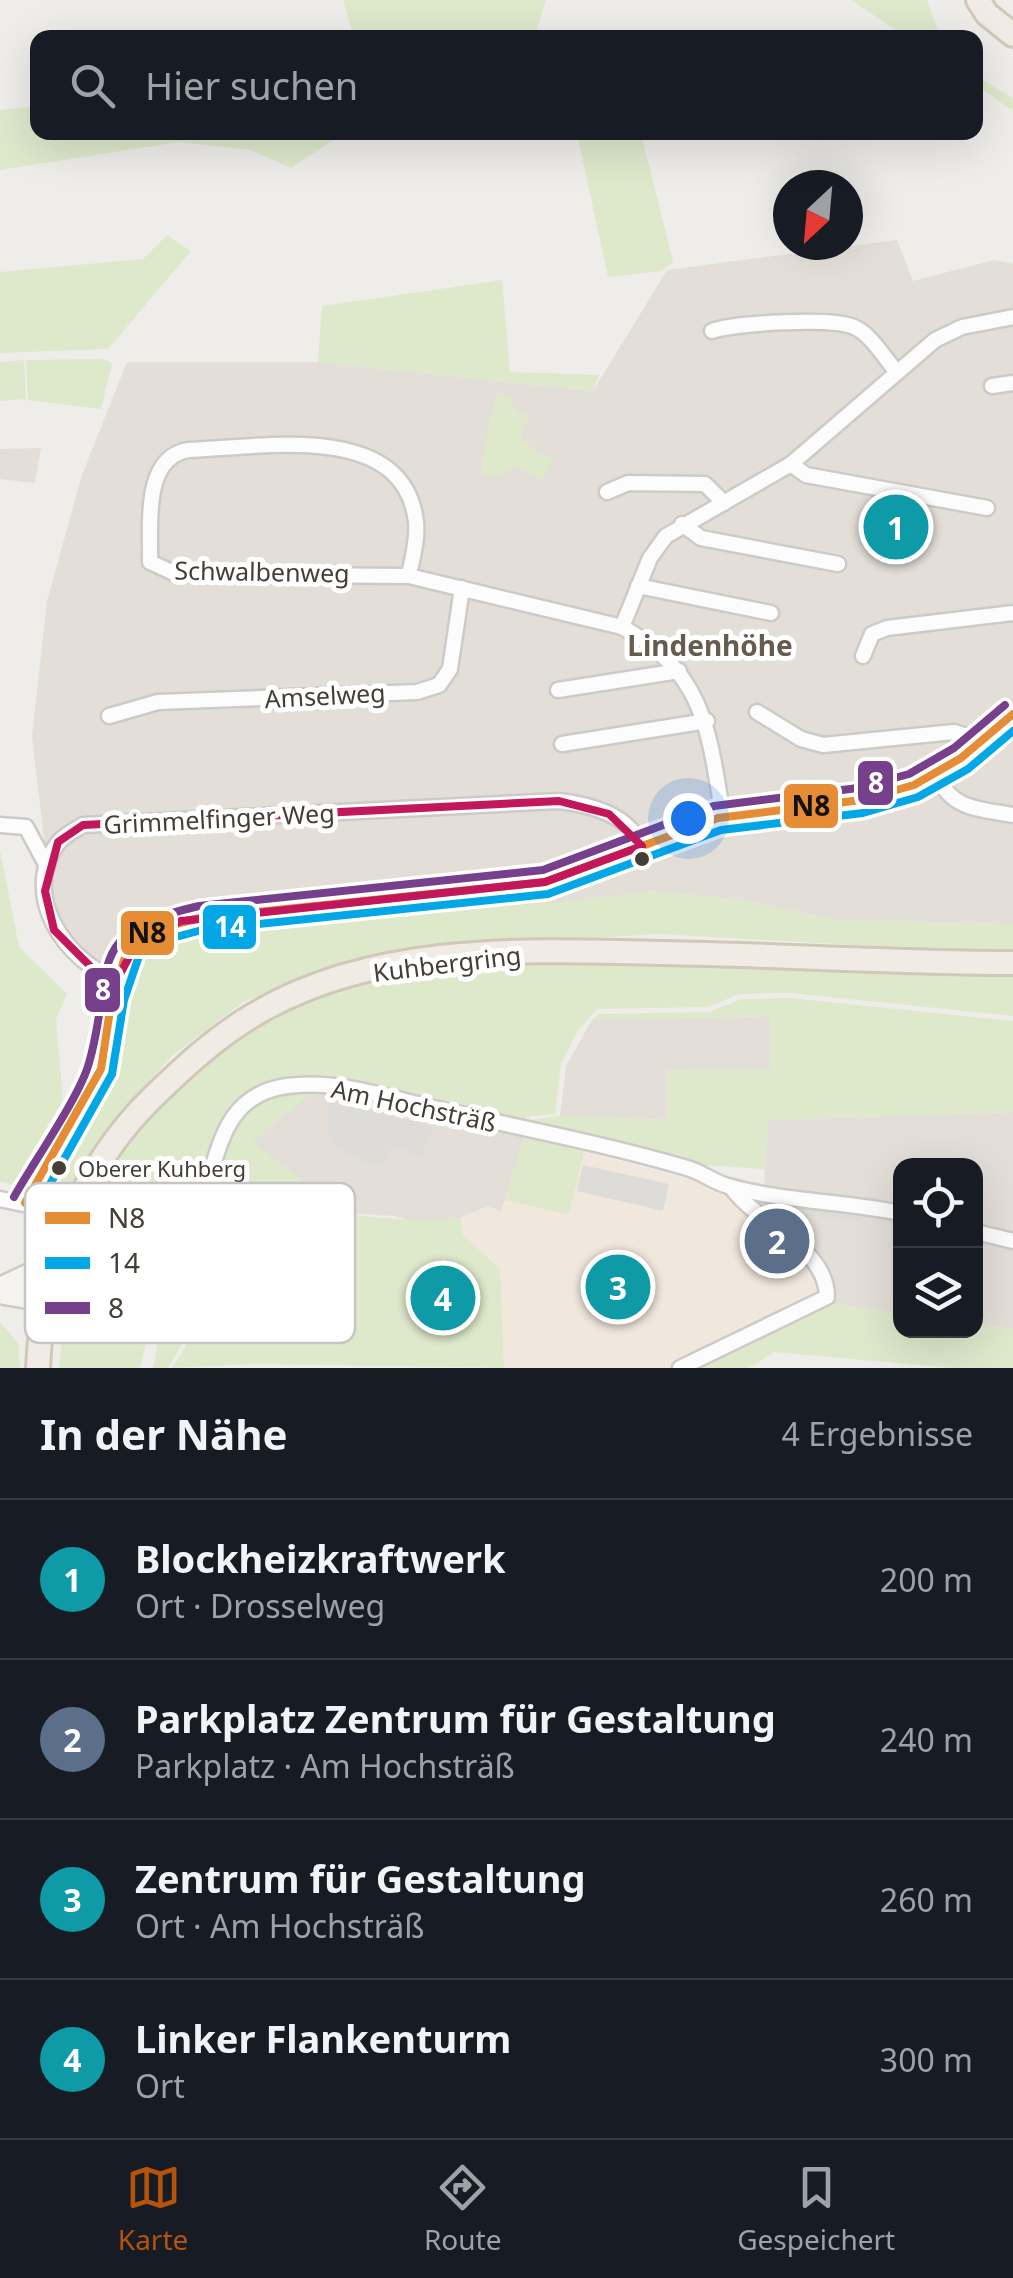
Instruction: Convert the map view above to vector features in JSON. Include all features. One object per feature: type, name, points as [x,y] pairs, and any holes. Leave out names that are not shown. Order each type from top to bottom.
[{"type":"main road","points":[[978,0],[987,14],[1013,35]]},
{"type":"main road","name":"Kuhbergring","points":[[91,1183],[113,1142],[187,1063],[254,1014],[356,974],[413,962],[504,952],[1013,963]]},
{"type":"main road","name":"Kuhbergring","points":[[38,1368],[40,1343]]},
{"type":"street","points":[[622,627],[656,548],[682,524],[791,464],[936,340],[962,327],[1013,317]]},
{"type":"street","points":[[712,331],[732,324],[844,324],[862,332],[897,372]]},
{"type":"street","points":[[992,386],[1013,382]]},
{"type":"street","name":"Schwalbenweg","points":[[409,576],[416,526],[412,505],[402,484],[368,456],[349,448],[310,446],[188,450],[173,453],[163,461],[152,510],[150,562],[155,567],[176,574],[268,571],[409,576],[622,627],[660,650],[679,671],[707,721],[723,817]]},
{"type":"street","points":[[791,464],[806,475],[960,511],[987,508]]},
{"type":"street","points":[[607,492],[628,483],[704,484],[724,503]]},
{"type":"street","points":[[682,524],[701,538],[816,565],[838,564]]},
{"type":"street","points":[[638,586],[763,617]]},
{"type":"street","name":"Amselweg","points":[[110,716],[158,702],[417,692],[439,685],[450,669],[462,588]]},
{"type":"street","points":[[863,656],[872,634],[887,628],[1013,613]]},
{"type":"street","points":[[558,690],[679,671]]},
{"type":"street","points":[[757,712],[801,738],[823,745],[954,732],[970,737],[980,747]]},
{"type":"street","points":[[37,1183],[101,1069],[118,977],[128,948],[152,930],[200,918],[544,882],[594,868],[723,817],[891,796],[937,776],[980,747],[1013,714]]},
{"type":"street","points":[[562,744],[707,721]]},
{"type":"street","points":[[937,776],[956,802],[1013,815]]},
{"type":"street","name":"Grimmelfinger Weg","points":[[47,866],[58,842],[83,825],[559,801],[609,814],[628,824],[642,846]]},
{"type":"street","points":[[0,825],[26,827],[47,866],[45,891],[54,930],[78,960],[118,977]]},
{"type":"street","name":"Am Hochsträß","points":[[210,1183],[226,1121],[247,1101],[284,1086],[341,1088],[682,1166],[731,1187],[893,1212]]},
{"type":"street","name":"Am Hochsträß","points":[[680,1368],[827,1297],[828,1279],[814,1259],[754,1214],[731,1187]]},
{"type":"street","name":"Am Hochsträß","points":[[0,1199],[25,1200]]},
{"type":"street","points":[[983,1234],[1013,1241]]},
{"type":"street","points":[[0,1291],[25,1278]]},
{"type":"street","points":[[0,1291],[25,1297]]},
{"type":"highlighted area","points":[[559,801],[609,814],[642,846],[545,882],[181,921],[139,938],[117,980],[96,972],[54,930],[45,891],[58,842],[83,825]]},
{"type":"shaded area","points":[[897,240],[913,281],[994,260],[1013,264],[1013,924],[837,920],[743,900],[650,891],[137,969],[122,991],[53,917],[32,736],[47,601],[82,475],[127,362],[318,362],[593,391],[667,270],[773,256],[773,260],[863,260],[863,244]]},
{"type":"shaded area","points":[[41,448],[35,483],[0,479],[0,449]]},
{"type":"shaded area","points":[[770,1016],[770,1069],[666,1071],[667,1120],[560,1116],[566,1066],[592,1020]]},
{"type":"shaded area","points":[[315,1090],[525,1135],[501,1212],[488,1206],[460,1218],[420,1223],[394,1216],[355,1214],[355,1183],[284,1183],[251,1142]]},
{"type":"shaded area","points":[[328,1100],[434,1127],[421,1157],[392,1146],[382,1166],[377,1165],[354,1158],[329,1142]]},
{"type":"shaded area","points":[[1013,1112],[1013,1329],[983,1325],[983,1158],[893,1158],[893,1312],[831,1304],[830,1278],[762,1215],[768,1120]]},
{"type":"shaded area","points":[[584,1151],[726,1190],[738,1207],[810,1263],[822,1280],[822,1294],[670,1368],[504,1368],[500,1269],[462,1236],[460,1218],[489,1206],[501,1212],[505,1200],[569,1215]]},
{"type":"shaded area","points":[[583,1165],[669,1184],[663,1211],[577,1191]]},
{"type":"shaded area","points":[[792,1204],[862,1212],[861,1221],[791,1214]]},
{"type":"shaded area","points":[[754,1213],[809,1256],[801,1267],[743,1226]]},
{"type":"green space","points":[[343,0],[546,0],[537,30],[352,30]]},
{"type":"green space","points":[[851,0],[927,0],[938,30],[896,30]]},
{"type":"green space","points":[[983,80],[1013,98],[1013,111],[983,90]]},
{"type":"green space","points":[[30,107],[30,140],[333,140],[291,168],[250,150],[179,142],[0,170],[0,110]]},
{"type":"green space","points":[[579,140],[643,140],[673,262],[662,271],[608,277]]},
{"type":"green space","points":[[167,235],[191,251],[108,349],[0,353],[0,272],[143,259]]},
{"type":"green space","points":[[502,280],[510,372],[599,375],[593,391],[318,362],[322,306]]},
{"type":"green space","points":[[103,359],[112,363],[101,409],[28,400],[26,360]]},
{"type":"green space","points":[[24,360],[26,399],[0,401],[0,362]]},
{"type":"green space","points":[[497,393],[511,397],[515,411],[529,416],[521,440],[553,460],[542,480],[515,465],[500,478],[483,475],[483,452]]},
{"type":"green space","points":[[0,850],[19,947],[67,994],[56,1019],[63,1100],[13,1184],[0,1182]]},
{"type":"green space","points":[[650,891],[743,900],[837,920],[1013,924],[1013,954],[659,934],[392,951],[342,964],[243,1002],[173,1055],[111,1123],[78,1183],[49,1183],[88,1106],[122,1064],[122,991],[150,952],[184,930],[372,912],[556,903]]},
{"type":"green space","points":[[629,959],[1013,969],[1013,1016],[790,993],[739,994],[708,1007],[597,1009],[577,1032],[561,1064],[555,1114],[526,1117],[525,1122],[360,1085],[298,1077],[278,1079],[244,1096],[224,1117],[214,1138],[204,1183],[102,1183],[141,1123],[176,1086],[214,1054],[257,1027],[302,1004],[401,972],[457,963]]},
{"type":"green space","points":[[790,998],[1013,1021],[1013,1112],[768,1120],[765,1169],[705,1165],[529,1125],[530,1120],[560,1116],[667,1120],[666,1070],[770,1069],[770,1016],[592,1020],[599,1014],[709,1012],[742,999]]},
{"type":"green space","points":[[315,1090],[252,1142],[305,1183],[218,1183],[225,1151],[240,1119],[252,1107],[289,1093]]},
{"type":"green space","points":[[525,1135],[584,1151],[569,1215],[505,1200]]},
{"type":"green space","points":[[355,1215],[460,1218],[463,1236],[500,1269],[504,1368],[257,1364],[172,1368],[186,1343],[355,1343]]},
{"type":"green space","points":[[831,1304],[893,1312],[893,1338],[983,1338],[983,1325],[1013,1329],[1013,1368],[952,1368],[774,1352],[749,1368],[695,1368]]},
{"type":"green space","points":[[0,1322],[18,1343],[20,1368],[0,1368]]},
{"type":"green space","points":[[62,1343],[146,1343],[140,1368],[59,1368]]},
{"type":"green space","points":[[158,1343],[182,1343],[168,1368],[153,1368]]},
{"type":"transit line","name":"8","points":[[14,1197],[84,1077],[110,959],[119,943],[135,929],[199,906],[543,870],[714,806],[858,788],[909,774],[954,748],[1005,705]]},
{"type":"transit line","name":"N8","points":[[36,1183],[101,1069],[112,997],[128,948],[152,930],[200,918],[545,882],[718,818],[861,800],[914,785],[961,758],[1013,714]]},
{"type":"transit line","name":"14","points":[[51,1183],[112,1074],[124,1000],[139,956],[157,942],[202,930],[548,894],[721,830],[863,813],[918,797],[968,769],[1013,731]]},
{"type":"place","name":"Blockheizkraftwerk","points":[[896,527]]},
{"type":"place","name":"Oberer Kuhberg","points":[[59,1168]]},
{"type":"place","name":"Parkplatz Zentrum für Gestaltung","points":[[777,1241]]},
{"type":"place","name":"Zentrum für Gestaltung","points":[[618,1287]]},
{"type":"place","name":"Linker Flankenturm","points":[[443,1298]]},
{"type":"district","name":"Lindenhöhe","points":[[710,645]]}]
